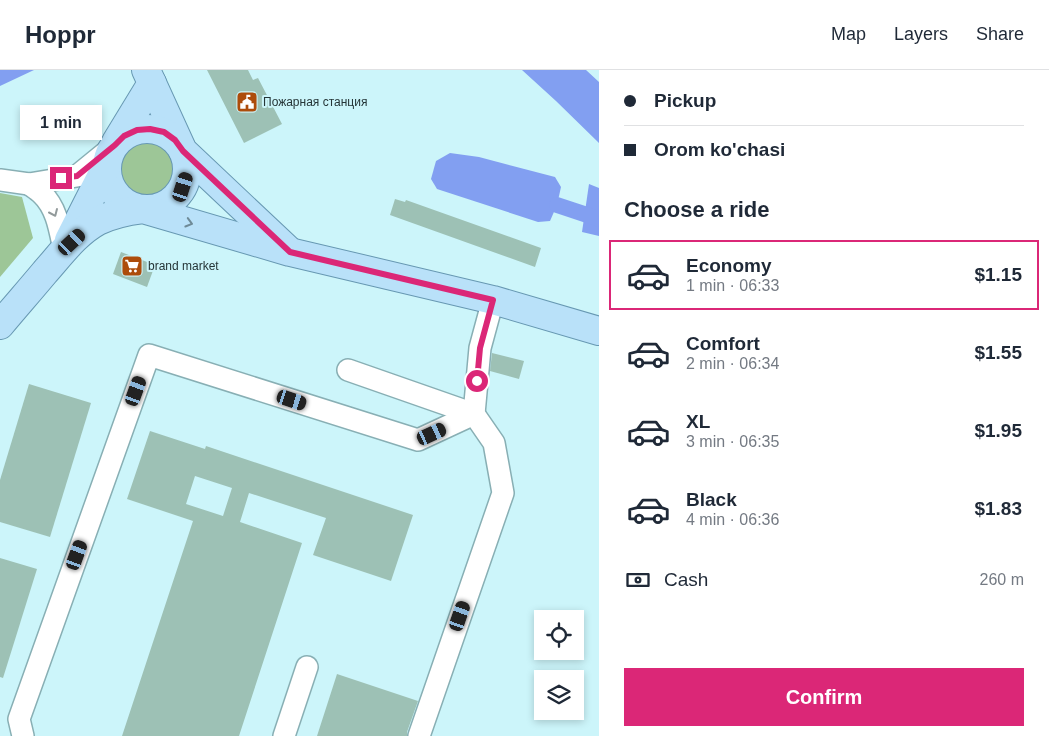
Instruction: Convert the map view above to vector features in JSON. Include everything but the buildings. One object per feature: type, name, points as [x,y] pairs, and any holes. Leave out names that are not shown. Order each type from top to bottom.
[{"type":"main road","points":[[0,325],[80,234],[98,221],[118,213],[155,209],[166,204],[176,197],[183,187],[187,175],[187,163],[149,76]]},
{"type":"main road","points":[[64,250],[149,76]]},
{"type":"main road","points":[[290,252],[183,151],[175,140],[164,132],[150,129],[137,130],[124,136],[111,155],[107,176],[112,189],[120,199],[130,206],[290,252],[493,300],[599,331]]},
{"type":"street","points":[[0,180],[29,184],[77,176],[111,155]]},
{"type":"street","points":[[29,184],[44,195],[53,209],[60,227],[64,250]]},
{"type":"street","points":[[474,414],[480,348],[493,300]]},
{"type":"street","points":[[23,736],[18,719],[149,355],[418,440],[474,414]]},
{"type":"street","points":[[348,370],[474,414],[494,443],[503,493],[418,736]]},
{"type":"street","points":[[284,736],[307,667]]},
{"type":"green space","points":[[145,139],[157,141],[167,148],[174,158],[176,170],[174,182],[167,192],[157,199],[145,201],[133,199],[123,192],[116,182],[114,170],[116,158],[123,148],[133,141]]},
{"type":"green space","points":[[0,193],[22,197],[33,238],[0,277]]},
{"type":"water","points":[[0,70],[34,70],[0,86]]},
{"type":"water","points":[[522,70],[586,70],[599,82],[599,143],[556,101]]},
{"type":"water","points":[[450,153],[479,157],[555,177],[561,187],[557,205],[550,221],[538,222],[437,189],[431,179],[436,161]]},
{"type":"water","points":[[589,184],[599,188],[599,236],[582,232]]},
{"type":"waterway","points":[[557,205],[599,219]]},
{"type":"place","name":"Пожарная станция","points":[[247,102]]},
{"type":"place","name":"brand market","points":[[132,266]]},
{"type":"route","points":[[61,178],[77,176],[124,136],[137,130],[150,129],[164,132],[175,140],[183,151],[290,252],[493,300],[480,348],[477,381]]}]
